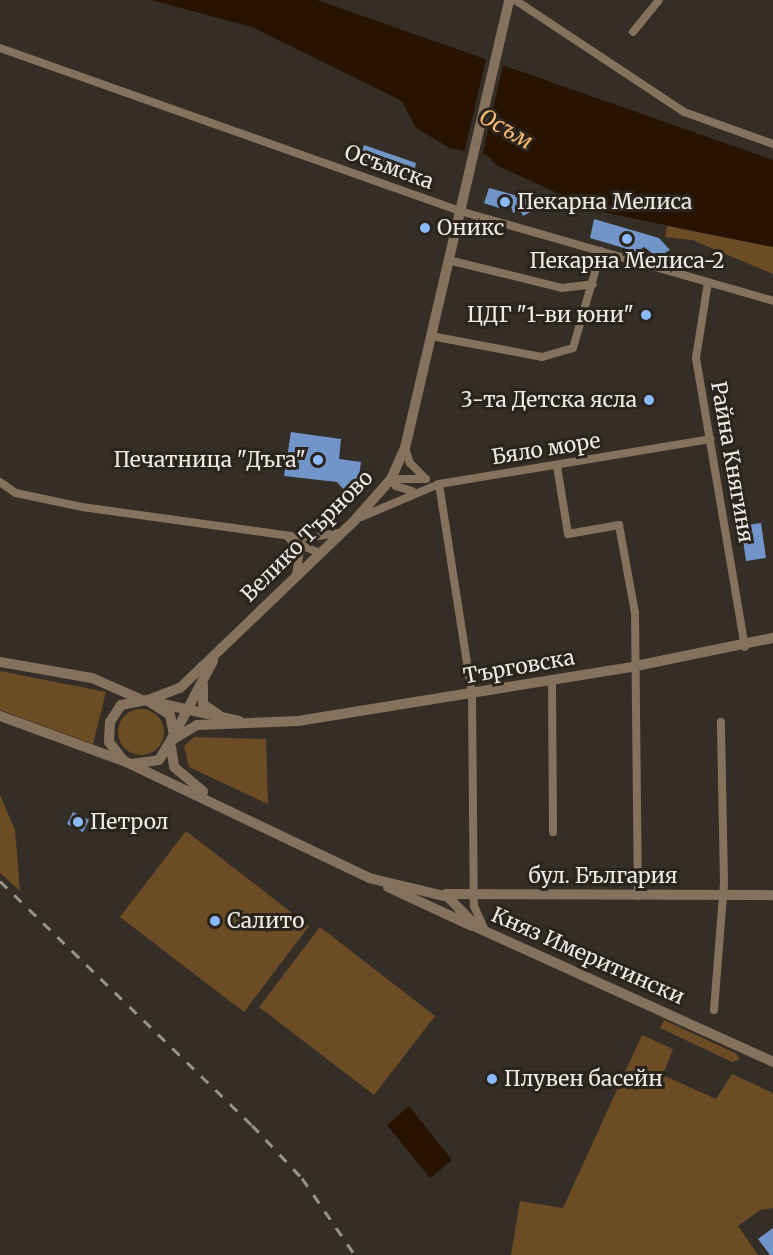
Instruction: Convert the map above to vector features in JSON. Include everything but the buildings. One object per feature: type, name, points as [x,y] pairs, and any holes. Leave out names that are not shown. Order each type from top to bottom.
[{"type":"street","name":"Велико Търново","points":[[128,762],[109,742],[110,722],[121,705],[147,700],[180,688],[354,521],[391,478],[405,448],[508,0]]},
{"type":"street","points":[[515,0],[684,112],[773,144]]},
{"type":"street","points":[[633,32],[659,0]]},
{"type":"street","name":"Осъмска","points":[[0,48],[460,211],[773,302]]},
{"type":"street","points":[[431,336],[542,357],[573,348],[602,251]]},
{"type":"street","points":[[448,260],[562,288],[593,284]]},
{"type":"street","name":"Райна Княгиня","points":[[708,282],[696,358],[745,647]]},
{"type":"street","name":"Бяло море","points":[[354,521],[415,491],[439,484],[710,439]]},
{"type":"street","points":[[405,448],[410,463],[426,478],[439,484],[472,695],[474,896],[478,921],[496,936]]},
{"type":"street","points":[[557,466],[567,534],[619,525],[635,613],[638,896]]},
{"type":"street","points":[[391,478],[426,478]]},
{"type":"street","points":[[391,478],[404,491],[415,491]]},
{"type":"street","points":[[0,482],[16,493],[82,507],[306,538],[342,532]]},
{"type":"street","points":[[285,535],[320,553]]},
{"type":"street","points":[[306,538],[320,553]]},
{"type":"street","points":[[294,541],[300,550],[295,576]]},
{"type":"street","name":"Търговска","points":[[269,725],[472,695],[745,647],[773,638]]},
{"type":"street","points":[[128,762],[150,764],[172,740],[218,653]]},
{"type":"street","points":[[0,662],[92,678],[147,700],[229,720],[269,725]]},
{"type":"street","points":[[205,676],[203,704],[229,720]]},
{"type":"street","points":[[552,681],[553,832]]},
{"type":"street","points":[[147,700],[170,715],[172,740],[170,758],[179,775],[233,811]]},
{"type":"street","name":"Княз Имеритински","points":[[0,716],[128,762],[369,878],[434,893],[456,903],[478,928],[773,1062]]},
{"type":"street","points":[[714,1010],[723,895],[721,722]]},
{"type":"street","points":[[172,740],[197,725],[269,725]]},
{"type":"street","points":[[369,878],[478,928]]},
{"type":"street","name":"бул. България","points":[[434,893],[474,896],[773,895]]},
{"type":"shaded area","points":[[667,226],[773,247],[773,274],[692,240],[665,237]]},
{"type":"shaded area","points":[[0,671],[106,692],[93,744],[0,710]]},
{"type":"shaded area","points":[[141,709],[157,716],[164,732],[157,748],[141,755],[125,748],[118,732],[125,716]]},
{"type":"shaded area","points":[[194,737],[266,739],[268,804],[189,767],[184,746]]},
{"type":"shaded area","points":[[0,795],[15,830],[20,891],[0,873]]},
{"type":"shaded area","name":"Салито","points":[[186,831],[309,926],[244,1012],[120,917]]},
{"type":"shaded area","points":[[320,927],[435,1016],[374,1095],[259,1007]]},
{"type":"shaded area","points":[[664,1020],[737,1054],[739,1060],[732,1062],[660,1028]]},
{"type":"shaded area","points":[[642,1035],[673,1049],[663,1075],[716,1099],[732,1074],[773,1093],[773,1208],[760,1210],[738,1226],[758,1255],[511,1255],[520,1201],[563,1208]]},
{"type":"water","name":"Осъм","points":[[151,0],[317,0],[773,160],[773,247],[597,211],[496,165],[487,155],[450,148],[416,128],[402,101],[252,27]]},
{"type":"water","points":[[409,1106],[452,1160],[430,1178],[387,1125]]},
{"type":"pier","points":[[487,55],[504,61],[482,157],[464,153]]},
{"type":"railway","points":[[0,881],[252,1125],[302,1178],[355,1255]]},
{"type":"place","name":"Пекарна Мелиса","points":[[505,202]]},
{"type":"place","name":"Оникс","points":[[425,228]]},
{"type":"place","name":"Пекарна Мелиса-2","points":[[627,239]]},
{"type":"place","name":"ЦДГ \"1-ви юни\"","points":[[646,315]]},
{"type":"place","name":"3-та Детска ясла","points":[[649,400]]},
{"type":"place","name":"Печатница \"Дъга\"","points":[[318,460]]},
{"type":"place","name":"Петрол","points":[[78,822]]},
{"type":"place","name":"Салито","points":[[215,921]]},
{"type":"place","name":"Плувен басейн","points":[[492,1079]]}]
